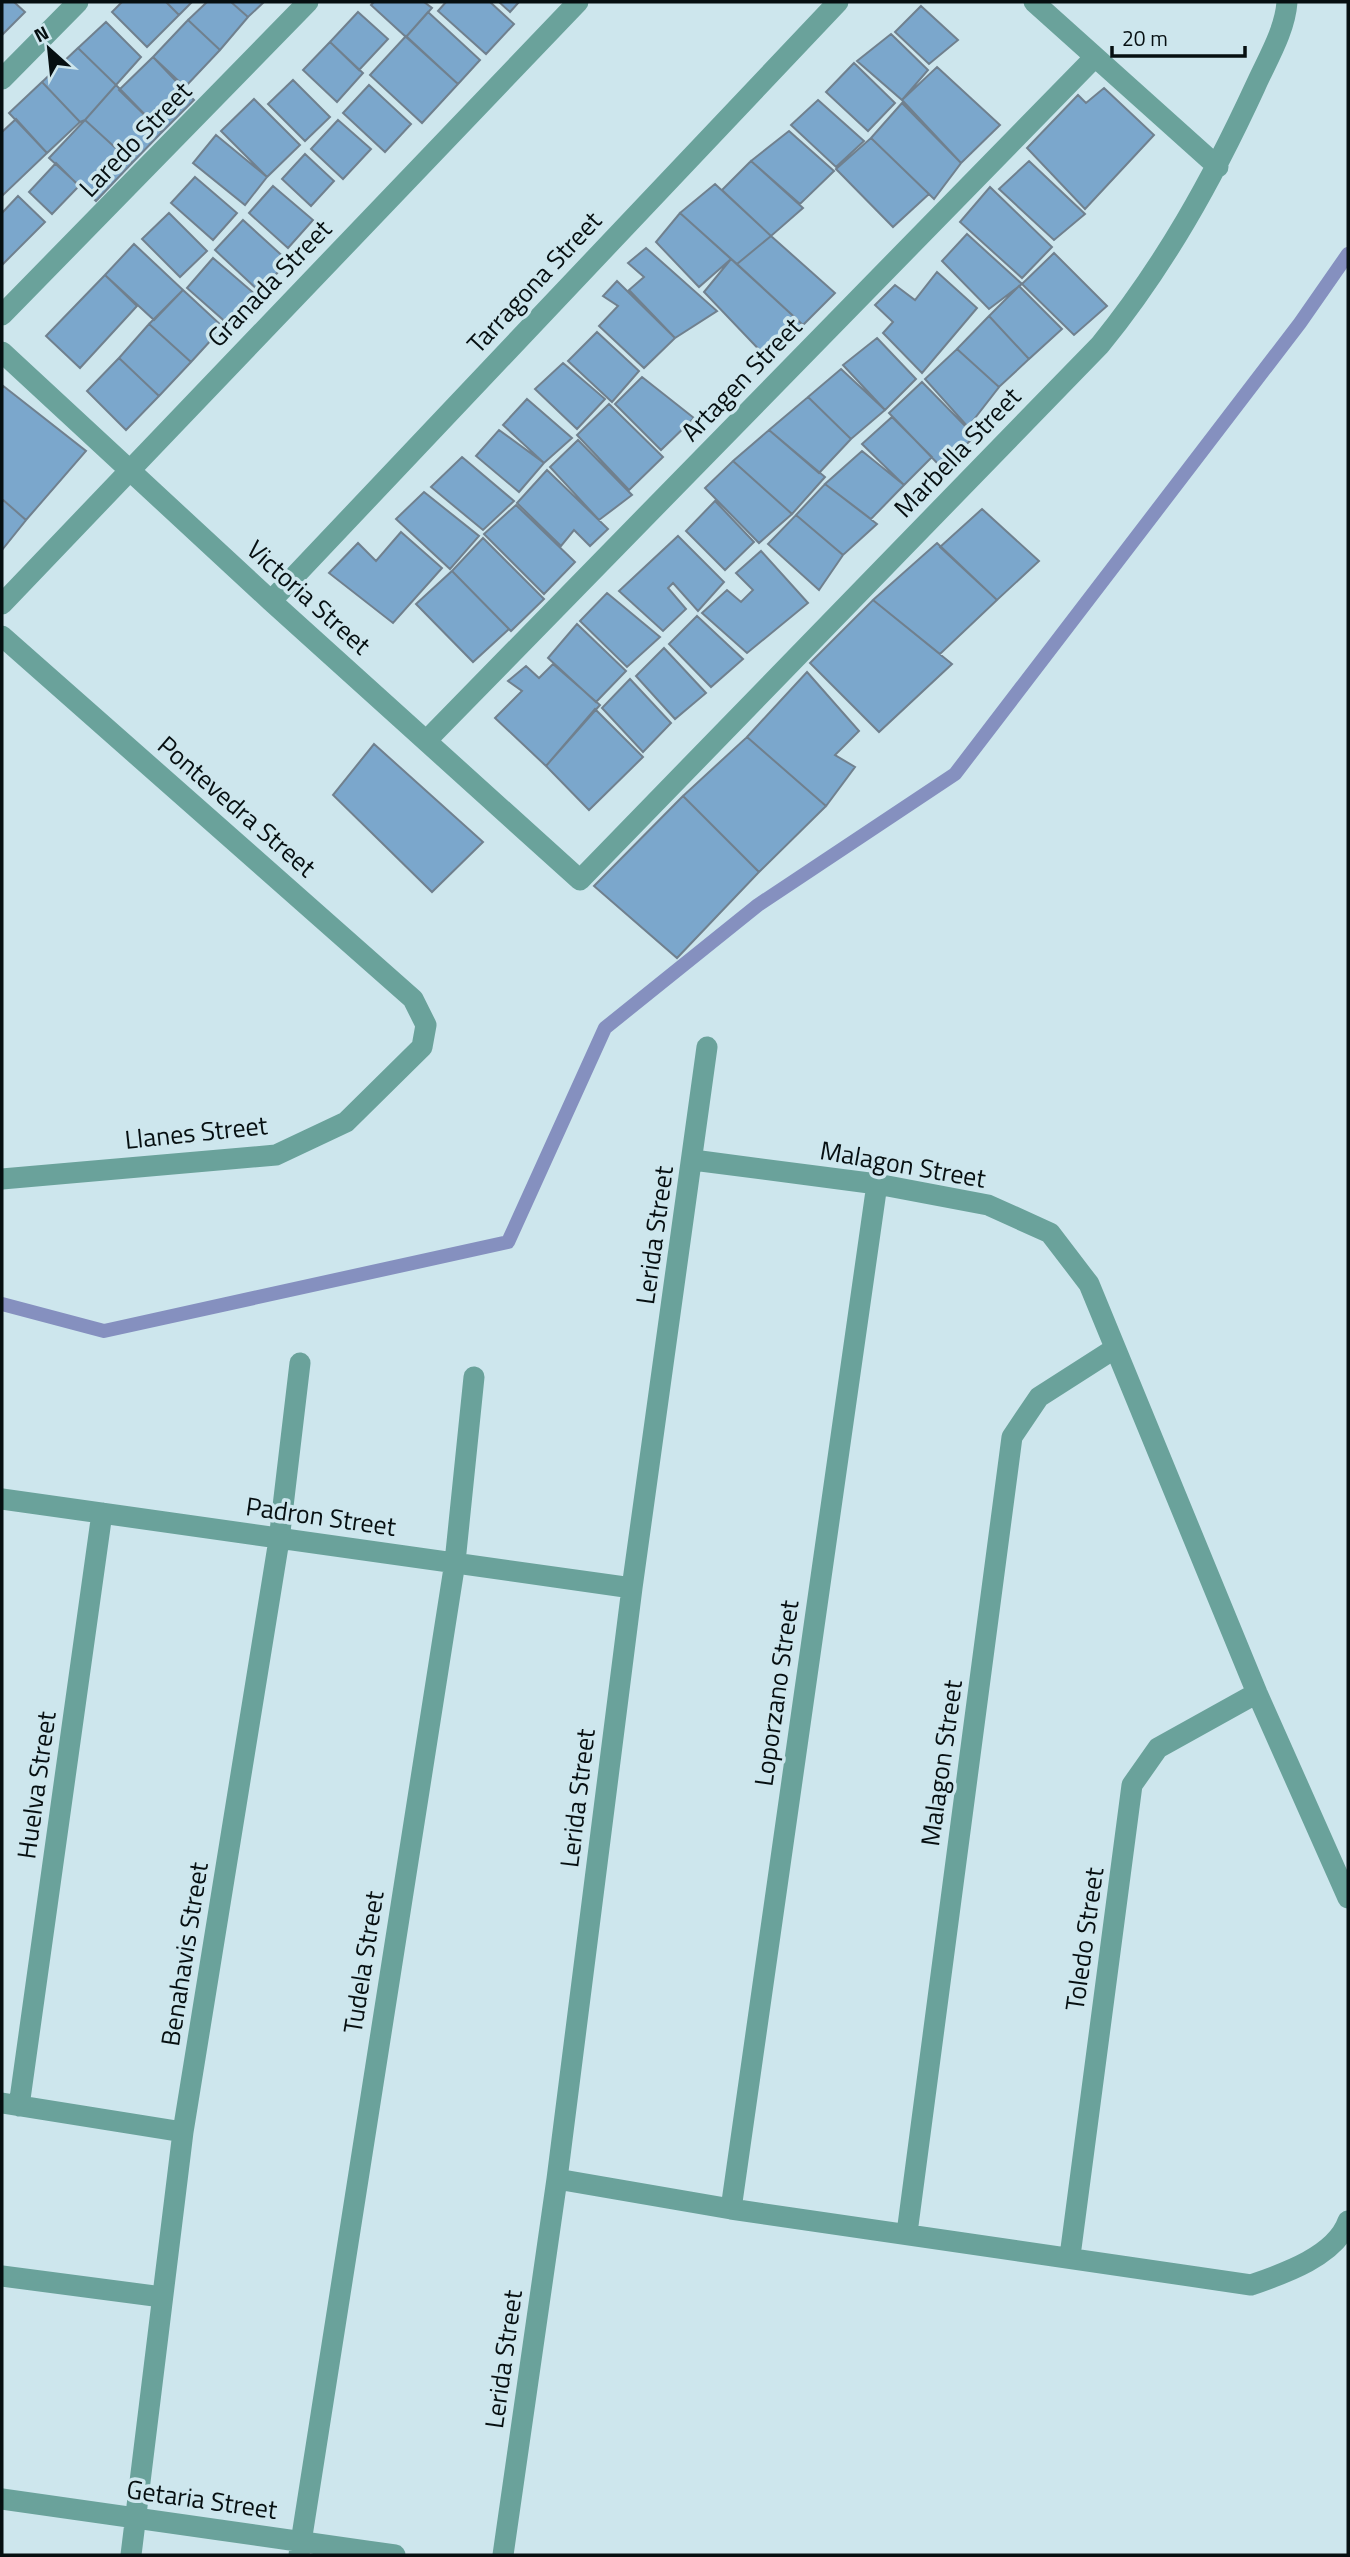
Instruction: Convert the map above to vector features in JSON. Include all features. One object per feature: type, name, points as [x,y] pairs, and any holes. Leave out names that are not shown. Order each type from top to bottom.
[{"type":"street","points":[[2,79],[78,2]]},
{"type":"street","name":"Laredo Street","points":[[2,314],[308,2]]},
{"type":"street","name":"Granada Street","points":[[2,604],[578,2]]},
{"type":"street","name":"Tarragona Street","points":[[271,601],[838,2]]},
{"type":"street","points":[[1034,2],[1218,167]]},
{"type":"street","name":"Marbella Street","points":[[580,880],[1100,345],[1143,293],[1218,167],[1273,48],[1286,15],[1287,2]]},
{"type":"street","name":"Artagen Street","points":[[426,741],[1096,57]]},
{"type":"street","name":"Victoria Street","points":[[2,352],[271,601],[580,880]]},
{"type":"street","name":"Pontevedra Street","points":[[2,636],[413,999],[426,1025]]},
{"type":"street","name":"Llanes Street","points":[[2,1179],[276,1155],[346,1122],[422,1047],[426,1025]]},
{"type":"street","name":"Lerida Street","points":[[503,2555],[557,2179],[632,1588],[707,1047]]},
{"type":"street","name":"Malagon Street","points":[[693,1160],[877,1184],[988,1205],[1050,1233],[1088,1284],[1257,1693],[1348,1898]]},
{"type":"street","name":"Loporzano Street","points":[[731,2209],[877,1184]]},
{"type":"street","name":"Malagon Street","points":[[907,2233],[1012,1437],[1039,1397],[1114,1349]]},
{"type":"street","name":"Benahavis Street","points":[[131,2555],[183,2132],[279,1540],[300,1363]]},
{"type":"street","name":"Tudela Street","points":[[300,2548],[455,1562],[474,1377]]},
{"type":"street","name":"Padron Street","points":[[2,1499],[632,1588]]},
{"type":"street","name":"Huelva Street","points":[[10,2104],[102,1513]]},
{"type":"street","name":"Toledo Street","points":[[1069,2256],[1132,1785],[1158,1748],[1257,1693]]},
{"type":"street","points":[[10,2104],[183,2132]]},
{"type":"street","points":[[557,2179],[731,2209],[1069,2256],[1251,2285],[1299,2268],[1344,2232],[1348,2221]]},
{"type":"street","points":[[2,2276],[162,2297]]},
{"type":"street","name":"Getaria Street","points":[[2,2499],[137,2518],[300,2548],[395,2555]]},
{"type":"building","points":[[2,2],[14,2],[25,12],[2,35]]},
{"type":"building","points":[[122,2],[166,2],[179,15],[147,47],[112,12]]},
{"type":"building","points":[[166,2],[192,2],[179,15]]},
{"type":"building","points":[[207,2],[231,2],[248,17],[220,50],[188,20]]},
{"type":"building","points":[[231,2],[264,2],[248,17]]},
{"type":"building","points":[[374,2],[424,2],[432,8],[406,37],[371,5]]},
{"type":"building","points":[[446,2],[490,2],[514,24],[486,54],[438,11]]},
{"type":"building","points":[[499,2],[519,2],[510,12]]},
{"type":"building","points":[[921,6],[958,40],[929,64],[895,32]]},
{"type":"building","points":[[358,12],[388,39],[359,70],[330,42]]},
{"type":"building","points":[[428,12],[480,60],[458,84],[406,37]]},
{"type":"building","points":[[188,20],[220,50],[185,87],[153,57]]},
{"type":"building","points":[[106,22],[141,57],[116,85],[78,48]]},
{"type":"building","points":[[891,34],[928,70],[902,100],[857,61]]},
{"type":"building","points":[[406,36],[458,84],[422,123],[370,75]]},
{"type":"building","points":[[330,42],[363,73],[337,102],[303,70]]},
{"type":"building","points":[[78,48],[116,85],[85,120],[80,122],[42,82]]},
{"type":"building","points":[[153,57],[194,100],[162,132],[119,90]]},
{"type":"building","points":[[854,63],[895,103],[868,131],[826,92]]},
{"type":"building","points":[[937,67],[1000,125],[961,163],[902,100]]},
{"type":"building","points":[[293,80],[330,117],[305,141],[268,104]]},
{"type":"building","points":[[42,82],[80,122],[47,153],[9,113]]},
{"type":"building","points":[[116,85],[162,132],[132,163],[85,120]]},
{"type":"building","points":[[369,85],[411,124],[385,152],[343,113]]},
{"type":"building","points":[[1104,88],[1154,135],[1085,209],[1027,148],[1078,95],[1086,103]]},
{"type":"building","points":[[254,99],[300,145],[267,177],[221,131]]},
{"type":"building","points":[[818,100],[864,141],[836,167],[791,125]]},
{"type":"building","points":[[902,103],[961,163],[934,199],[871,138]]},
{"type":"building","points":[[16,119],[47,153],[2,196],[2,132]]},
{"type":"building","points":[[85,120],[132,163],[96,201],[49,158]]},
{"type":"building","points":[[338,120],[371,149],[343,179],[311,149]]},
{"type":"building","points":[[789,131],[834,171],[800,204],[751,161]]},
{"type":"building","points":[[216,135],[267,177],[245,205],[193,163]]},
{"type":"building","points":[[871,138],[929,194],[893,227],[836,169]]},
{"type":"building","points":[[305,154],[334,181],[311,206],[282,179]]},
{"type":"building","points":[[751,161],[803,208],[771,236],[722,190]]},
{"type":"building","points":[[1029,161],[1085,214],[1054,240],[999,189]]},
{"type":"building","points":[[56,163],[79,186],[52,214],[29,192]]},
{"type":"building","points":[[195,177],[237,213],[213,240],[171,203]]},
{"type":"building","points":[[715,184],[771,236],[737,264],[680,213]]},
{"type":"building","points":[[273,186],[313,220],[288,248],[249,213]]},
{"type":"building","points":[[990,187],[1052,247],[1022,278],[960,222]]},
{"type":"building","points":[[18,196],[45,222],[2,265],[2,213]]},
{"type":"building","points":[[169,213],[207,251],[180,277],[142,239]]},
{"type":"building","points":[[680,213],[731,259],[699,287],[656,242]]},
{"type":"building","points":[[243,220],[288,261],[260,292],[215,250]]},
{"type":"building","points":[[967,234],[1022,284],[989,309],[942,261]]},
{"type":"building","points":[[771,236],[835,293],[803,325],[737,264]]},
{"type":"building","points":[[134,244],[183,290],[154,320],[105,275]]},
{"type":"building","points":[[646,248],[717,311],[675,338],[629,290],[644,277],[628,263]]},
{"type":"building","points":[[1054,253],[1107,306],[1074,335],[1022,284]]},
{"type":"building","points":[[213,258],[256,295],[229,325],[187,288]]},
{"type":"building","points":[[731,259],[803,325],[769,360],[704,292]]},
{"type":"building","points":[[937,272],[977,308],[922,373],[883,333],[893,322],[875,305],[895,285],[915,300]]},
{"type":"building","points":[[105,275],[137,306],[80,368],[46,336]]},
{"type":"building","points":[[617,281],[675,338],[644,368],[599,326],[618,306],[603,296]]},
{"type":"building","points":[[1019,286],[1062,329],[1029,359],[989,316]]},
{"type":"building","points":[[183,290],[223,327],[191,362],[149,324]]},
{"type":"building","points":[[989,316],[1029,359],[999,387],[957,349]]},
{"type":"building","points":[[149,324],[191,362],[159,396],[119,358]]},
{"type":"building","points":[[597,332],[639,371],[612,402],[568,361]]},
{"type":"building","points":[[877,338],[916,379],[885,410],[843,365]]},
{"type":"building","points":[[957,349],[999,387],[968,427],[925,379]]},
{"type":"building","points":[[119,358],[159,396],[126,430],[87,391]]},
{"type":"building","points":[[563,363],[605,399],[577,429],[535,389]]},
{"type":"building","points":[[841,369],[885,410],[851,439],[808,397]]},
{"type":"building","points":[[642,377],[694,418],[661,450],[615,404]]},
{"type":"building","points":[[922,382],[975,436],[942,468],[889,413]]},
{"type":"building","points":[[2,385],[86,451],[26,520],[2,499]]},
{"type":"building","points":[[808,397],[851,439],[819,473],[769,430]]},
{"type":"building","points":[[527,399],[572,438],[544,463],[503,425]]},
{"type":"building","points":[[609,404],[663,457],[629,490],[577,435]]},
{"type":"building","points":[[892,417],[932,457],[904,485],[862,444]]},
{"type":"building","points":[[499,430],[544,463],[519,492],[476,456]]},
{"type":"building","points":[[769,430],[825,477],[792,514],[733,461]]},
{"type":"building","points":[[578,440],[632,495],[599,520],[550,467]]},
{"type":"building","points":[[862,451],[904,485],[871,519],[825,484]]},
{"type":"building","points":[[462,457],[514,501],[483,530],[431,487]]},
{"type":"building","points":[[733,461],[792,514],[759,543],[705,488]]},
{"type":"building","points":[[547,470],[608,529],[590,546],[574,530],[561,546],[517,503]]},
{"type":"building","points":[[825,484],[877,524],[843,555],[796,515]]},
{"type":"building","points":[[424,492],[479,536],[450,569],[396,519]]},
{"type":"building","points":[[2,499],[26,520],[2,550]]},
{"type":"building","points":[[715,501],[754,542],[725,570],[686,531]]},
{"type":"building","points":[[516,505],[575,562],[544,594],[484,534]]},
{"type":"building","points":[[982,509],[1039,561],[997,600],[940,547]]},
{"type":"building","points":[[796,515],[843,555],[819,590],[768,544]]},
{"type":"building","points":[[401,532],[442,568],[393,623],[329,573],[358,543],[376,561]]},
{"type":"building","points":[[678,536],[724,582],[698,611],[673,583],[668,588],[686,609],[663,631],[619,591]]},
{"type":"building","points":[[483,538],[544,599],[511,631],[452,571]]},
{"type":"building","points":[[937,543],[997,600],[940,654],[873,600]]},
{"type":"building","points":[[761,551],[808,603],[747,653],[702,613],[727,590],[741,602],[753,590],[736,573]]},
{"type":"building","points":[[452,571],[509,629],[473,662],[416,604]]},
{"type":"building","points":[[607,593],[660,637],[627,667],[580,621]]},
{"type":"building","points":[[873,600],[952,664],[879,732],[810,663]]},
{"type":"building","points":[[697,616],[743,659],[711,687],[669,644]]},
{"type":"building","points":[[577,624],[626,671],[596,702],[548,658]]},
{"type":"building","points":[[664,648],[706,693],[675,719],[636,676]]},
{"type":"building","points":[[553,664],[600,705],[546,766],[495,718],[522,691],[508,681],[526,666],[539,678]]},
{"type":"building","points":[[807,672],[859,731],[835,755],[855,767],[826,806],[747,737]]},
{"type":"building","points":[[630,679],[671,723],[643,752],[602,708]]},
{"type":"building","points":[[595,709],[643,757],[589,810],[546,766]]},
{"type":"building","points":[[747,737],[826,806],[759,872],[683,796]]},
{"type":"building","points":[[374,744],[483,842],[432,892],[333,795]]},
{"type":"building","points":[[683,796],[759,872],[677,958],[594,886]]},
{"type":"waterway","points":[[2,1304],[104,1331],[508,1242],[605,1028],[758,905],[955,774],[1300,323],[1348,254]]}]
